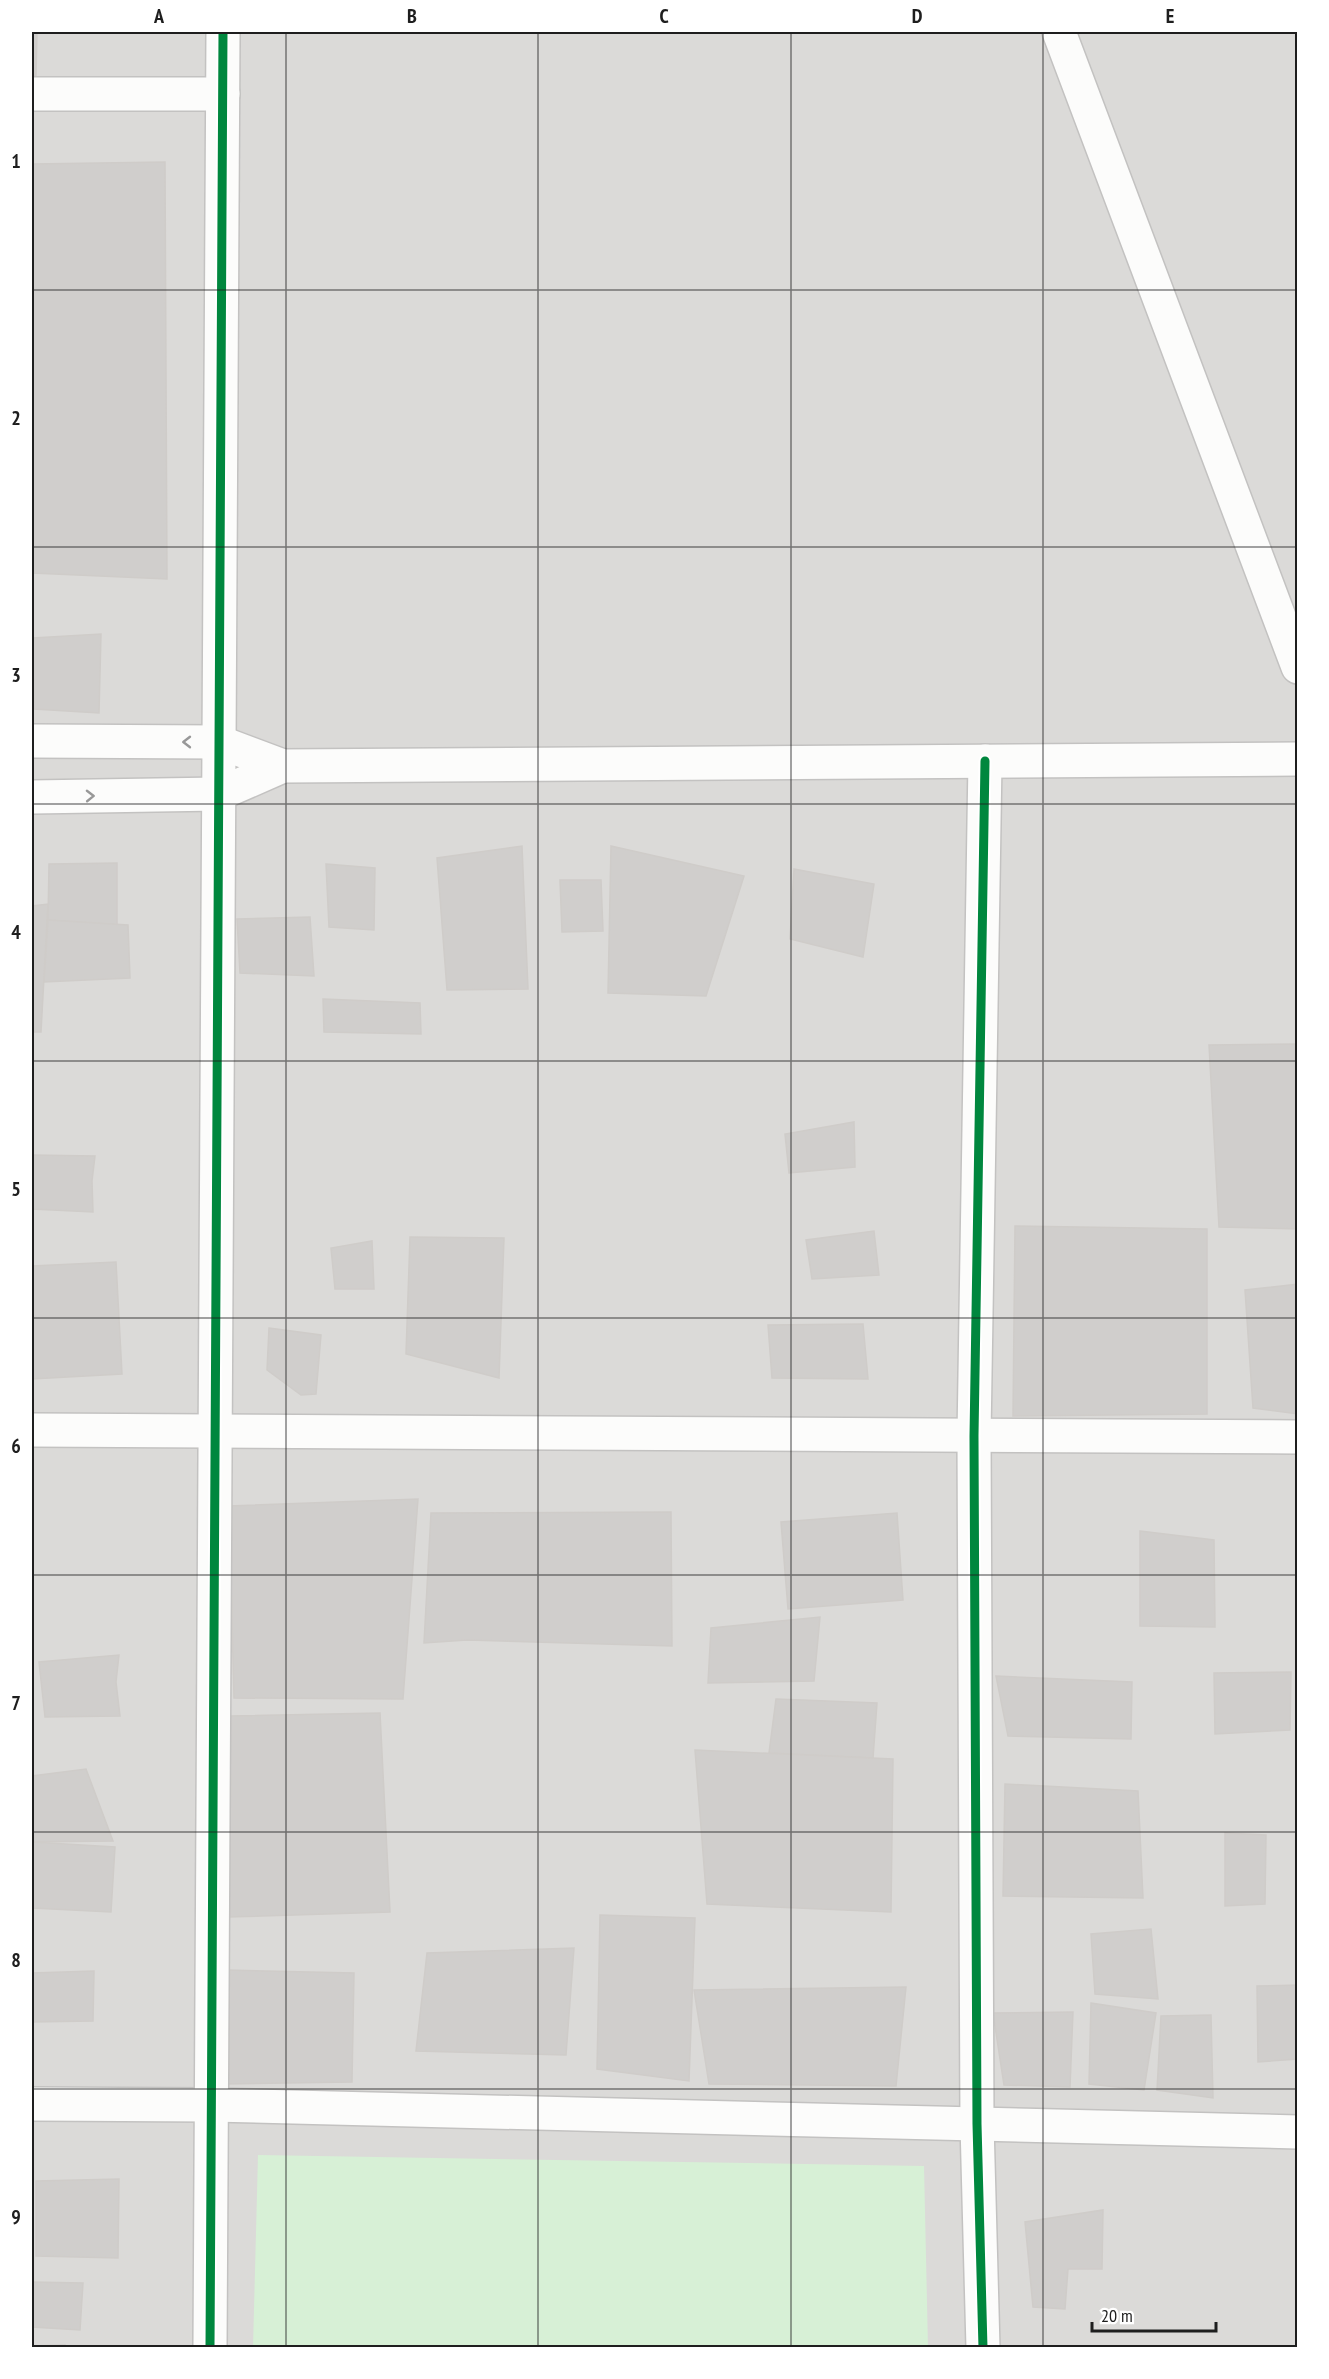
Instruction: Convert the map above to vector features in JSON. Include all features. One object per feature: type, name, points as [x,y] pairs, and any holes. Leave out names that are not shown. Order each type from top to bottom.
[{"type":"street","points":[[210,2348],[223,32]]},
{"type":"street","points":[[1059,32],[1298,667]]},
{"type":"street","points":[[32,94],[223,94]]},
{"type":"street","points":[[32,741],[219,742],[283,766],[1298,759]]},
{"type":"street","points":[[983,2348],[977,2124],[974,1436],[985,761]]},
{"type":"street","points":[[32,797],[219,794],[283,766]]},
{"type":"street","points":[[32,1430],[1298,1437]]},
{"type":"street","points":[[32,2104],[212,2105],[1298,2132]]},
{"type":"shaded area","points":[[32,32],[1297,32],[1297,2347],[32,2347]]},
{"type":"green space","points":[[258,2155],[924,2166],[928,2347],[253,2347]]},
{"type":"building","points":[[32,32],[37,32],[36,76],[32,76]]},
{"type":"building","points":[[165,162],[167,579],[32,573],[32,164]]},
{"type":"building","points":[[101,634],[99,713],[34,709],[33,638]]},
{"type":"building","points":[[522,846],[528,989],[447,990],[437,858]]},
{"type":"building","points":[[611,846],[744,876],[706,996],[608,993]]},
{"type":"building","points":[[117,863],[117,925],[48,920],[49,864]]},
{"type":"building","points":[[326,864],[375,868],[374,930],[329,927]]},
{"type":"building","points":[[794,869],[874,884],[863,957],[790,939]]},
{"type":"building","points":[[560,880],[601,880],[603,931],[562,932]]},
{"type":"building","points":[[48,904],[41,1032],[32,1032],[32,906]]},
{"type":"building","points":[[310,917],[314,976],[240,973],[237,919]]},
{"type":"building","points":[[48,920],[128,925],[130,978],[44,982]]},
{"type":"building","points":[[323,999],[420,1003],[421,1034],[324,1032]]},
{"type":"building","points":[[1298,1044],[1298,1229],[1219,1227],[1209,1045]]},
{"type":"building","points":[[854,1122],[855,1167],[789,1173],[785,1134]]},
{"type":"building","points":[[32,1155],[95,1156],[92,1181],[93,1212],[32,1209]]},
{"type":"building","points":[[1015,1226],[1207,1229],[1207,1414],[1013,1416]]},
{"type":"building","points":[[874,1231],[879,1275],[812,1279],[806,1240]]},
{"type":"building","points":[[410,1237],[504,1238],[499,1378],[406,1354]]},
{"type":"building","points":[[372,1241],[374,1289],[335,1289],[331,1248]]},
{"type":"building","points":[[116,1262],[122,1374],[32,1379],[32,1266]]},
{"type":"building","points":[[1298,1284],[1298,1414],[1253,1408],[1245,1290]]},
{"type":"building","points":[[863,1324],[868,1379],[772,1378],[768,1325]]},
{"type":"building","points":[[269,1328],[321,1335],[316,1394],[301,1395],[267,1370]]},
{"type":"building","points":[[418,1499],[403,1699],[234,1698],[229,1506]]},
{"type":"building","points":[[671,1512],[672,1646],[467,1640],[424,1643],[431,1513]]},
{"type":"building","points":[[897,1513],[903,1600],[788,1609],[781,1522]]},
{"type":"building","points":[[1140,1531],[1214,1540],[1215,1627],[1140,1626]]},
{"type":"building","points":[[820,1617],[814,1681],[708,1683],[711,1628]]},
{"type":"building","points":[[119,1655],[116,1682],[120,1716],[45,1717],[39,1662]]},
{"type":"building","points":[[1291,1672],[1290,1730],[1215,1734],[1214,1673]]},
{"type":"building","points":[[996,1676],[1132,1682],[1131,1739],[1008,1736]]},
{"type":"building","points":[[776,1699],[877,1703],[873,1758],[769,1753]]},
{"type":"building","points":[[380,1713],[390,1912],[228,1917],[231,1716]]},
{"type":"building","points":[[695,1750],[893,1759],[891,1912],[707,1904]]},
{"type":"building","points":[[86,1769],[113,1841],[32,1842],[32,1776]]},
{"type":"building","points":[[1005,1784],[1138,1791],[1143,1898],[1003,1896]]},
{"type":"building","points":[[1225,1833],[1266,1835],[1265,1904],[1225,1906]]},
{"type":"building","points":[[32,1842],[115,1847],[111,1912],[32,1908]]},
{"type":"building","points":[[600,1915],[695,1918],[689,2081],[597,2069]]},
{"type":"building","points":[[1151,1929],[1158,1999],[1095,1994],[1091,1934]]},
{"type":"building","points":[[574,1948],[566,2055],[416,2051],[427,1953]]},
{"type":"building","points":[[227,1970],[354,1973],[352,2082],[224,2084]]},
{"type":"building","points":[[94,1971],[93,2021],[32,2022],[32,1973]]},
{"type":"building","points":[[1298,1985],[1298,2059],[1258,2062],[1257,1986]]},
{"type":"building","points":[[906,1987],[896,2086],[709,2084],[694,1990]]},
{"type":"building","points":[[1091,2003],[1156,2013],[1144,2090],[1089,2084]]},
{"type":"building","points":[[1073,2012],[1070,2087],[1004,2085],[993,2013]]},
{"type":"building","points":[[1211,2015],[1213,2098],[1157,2090],[1161,2016]]},
{"type":"building","points":[[119,2179],[118,2258],[36,2256],[36,2181]]},
{"type":"building","points":[[1103,2210],[1102,2269],[1068,2269],[1065,2309],[1033,2307],[1025,2222]]},
{"type":"building","points":[[32,2282],[83,2283],[80,2330],[32,2327]]},
{"type":"building","points":[[65,2345],[65,2348],[32,2348],[32,2346]]},
{"type":"cycle path","points":[[210,2348],[223,32]]},
{"type":"cycle path","points":[[983,2348],[977,2124],[974,1436],[985,761]]}]
